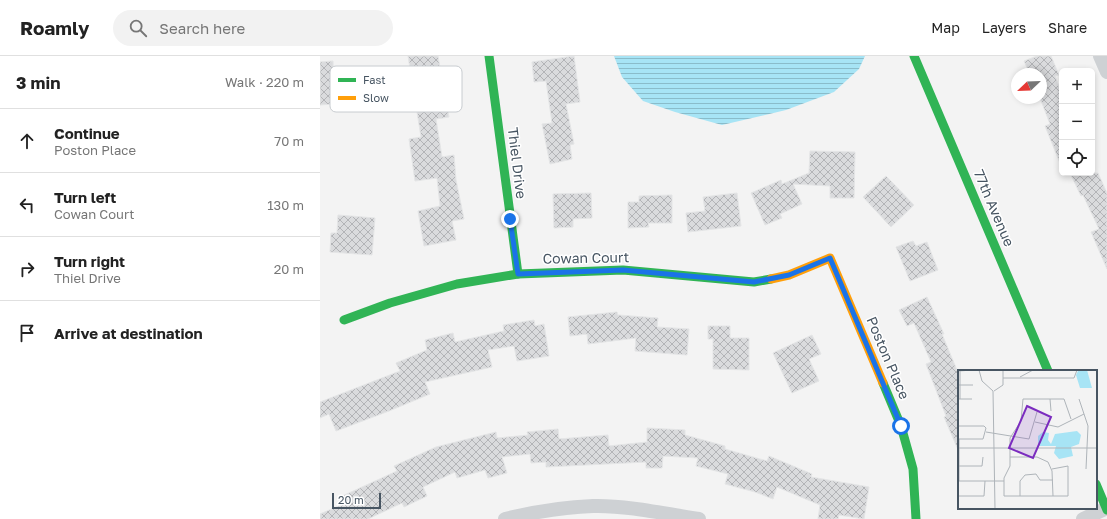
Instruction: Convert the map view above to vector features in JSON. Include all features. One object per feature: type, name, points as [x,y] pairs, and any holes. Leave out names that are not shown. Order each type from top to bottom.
[{"type":"street","name":"Thiel Drive","points":[[489,56],[518,274]]},
{"type":"street","name":"77th Avenue","points":[[914,56],[1048,370]]},
{"type":"street","points":[[1100,56],[1107,72]]},
{"type":"street","name":"Cowan Court","points":[[344,320],[390,303],[456,284],[518,274],[623,270],[754,282],[789,275],[830,258]]},
{"type":"street","name":"Poston Place","points":[[830,258],[901,426],[913,469],[916,519]]},
{"type":"street","points":[[1083,519],[1107,509],[1097,486]]},
{"type":"street","points":[[505,519],[541,511],[594,506],[655,512],[699,519]]},
{"type":"water","points":[[614,56],[865,56],[859,69],[834,92],[786,110],[722,125],[675,112],[643,101],[622,77]]},
{"type":"building","points":[[408,56],[438,56],[440,66],[410,66]]},
{"type":"building","points":[[574,56],[580,102],[566,104],[574,144],[570,145],[572,159],[550,164],[542,124],[552,123],[546,81],[534,82],[532,62]]},
{"type":"building","points":[[1037,56],[1051,56],[1059,75],[1055,76],[1059,86],[1059,161],[1045,126],[1050,124],[1042,104],[1047,104],[1047,68],[1027,68],[1024,61]]},
{"type":"building","points":[[333,61],[333,66],[330,66],[330,104],[320,105],[320,62]]},
{"type":"building","points":[[417,112],[448,112],[449,117],[436,119],[442,157],[454,155],[456,180],[464,219],[452,221],[456,240],[424,246],[418,211],[440,206],[437,178],[415,181],[409,139],[421,137]]},
{"type":"building","points":[[810,151],[855,152],[854,198],[830,198],[830,186],[793,184],[802,204],[780,214],[782,218],[765,225],[751,193],[781,180],[782,184],[809,173]]},
{"type":"building","points":[[1095,173],[1098,173],[1107,193],[1107,269],[1091,232],[1099,229],[1083,195],[1081,196],[1071,176],[1095,176]]},
{"type":"building","points":[[886,176],[914,205],[891,227],[863,197]]},
{"type":"building","points":[[591,193],[592,218],[573,219],[573,227],[554,228],[553,194]]},
{"type":"building","points":[[737,193],[741,226],[688,232],[686,213],[705,211],[703,197]]},
{"type":"building","points":[[672,195],[672,223],[648,223],[649,227],[628,228],[628,202],[639,202],[639,196]]},
{"type":"building","points":[[338,215],[375,218],[372,255],[330,252],[331,233],[337,233]]},
{"type":"building","points":[[913,241],[916,246],[927,242],[938,270],[910,281],[896,247]]},
{"type":"building","points":[[927,297],[944,334],[942,334],[958,373],[958,450],[944,417],[946,416],[926,364],[931,362],[914,323],[907,326],[899,310]]},
{"type":"building","points":[[617,312],[618,315],[658,318],[657,327],[689,329],[687,355],[635,351],[636,338],[588,344],[587,334],[570,336],[568,317]]},
{"type":"building","points":[[534,320],[535,326],[544,324],[549,356],[517,361],[514,346],[488,350],[492,367],[425,382],[430,394],[389,411],[336,431],[329,414],[320,418],[320,402],[400,371],[396,363],[427,350],[425,340],[453,333],[455,342],[504,331],[503,325]]},
{"type":"building","points":[[708,326],[730,326],[730,338],[749,338],[749,370],[713,369],[713,339],[708,339]]},
{"type":"building","points":[[812,335],[821,354],[809,359],[819,381],[792,393],[773,353]]},
{"type":"building","points":[[647,428],[685,430],[685,435],[725,446],[725,449],[767,461],[769,456],[812,474],[811,477],[869,487],[864,519],[839,515],[838,519],[818,519],[820,505],[777,487],[773,499],[755,492],[725,484],[728,474],[696,466],[698,458],[663,456],[662,468],[646,468],[646,462],[546,467],[546,462],[531,463],[530,454],[502,457],[507,473],[488,478],[485,470],[457,478],[455,472],[423,487],[427,496],[404,507],[402,503],[368,519],[320,519],[320,514],[341,505],[338,498],[397,471],[394,466],[436,447],[496,432],[497,438],[528,435],[527,432],[558,429],[559,439],[608,435],[609,446],[647,442]]},
{"type":"traffic: fast","points":[[489,56],[518,274]]},
{"type":"traffic: fast","points":[[914,56],[1048,370]]},
{"type":"traffic: fast","points":[[344,320],[390,303],[457,284],[518,274],[623,270],[754,282],[771,279]]},
{"type":"traffic: fast","points":[[883,383],[901,426],[913,469],[916,519]]},
{"type":"traffic: fast","points":[[1097,486],[1107,510]]},
{"type":"traffic: slow","points":[[771,279],[789,275],[830,258],[883,383]]},
{"type":"route","points":[[510,219],[518,274],[623,270],[672,273],[754,282],[789,275],[830,258],[901,426]]}]
